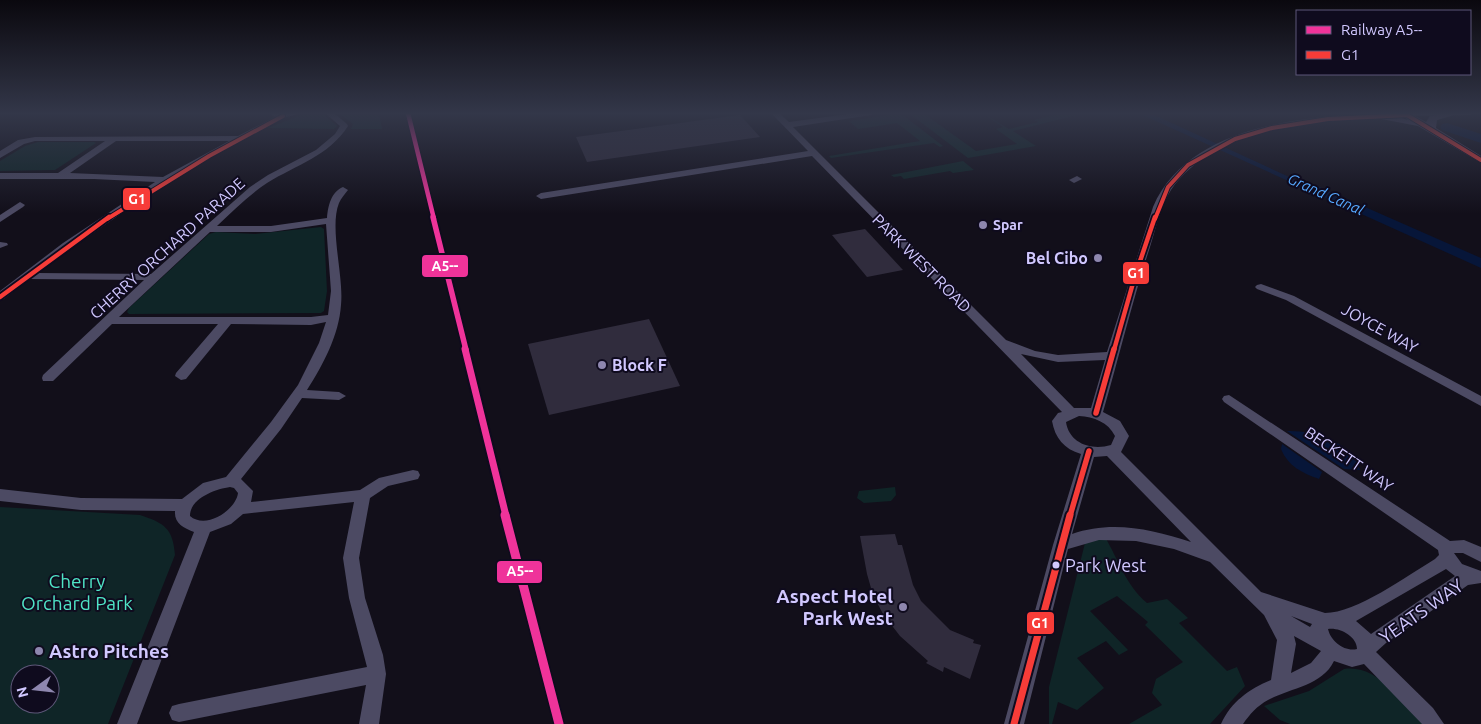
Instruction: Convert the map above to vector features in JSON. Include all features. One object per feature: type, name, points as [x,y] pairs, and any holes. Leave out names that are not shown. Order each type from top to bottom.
[{"type":"main road","points":[[1452,147],[1452,149],[1481,166]]},
{"type":"main road","points":[[1460,147],[1481,160]]},
{"type":"street","points":[[0,155],[15,147]]},
{"type":"street","points":[[60,176],[102,147]]},
{"type":"street","points":[[0,297],[59,249],[163,180],[223,147]]},
{"type":"street","name":"CHERRY ORCHARD PARADE","points":[[48,378],[153,277],[261,183],[313,155],[324,147]]},
{"type":"street","name":"PARK WEST ROAD","points":[[808,147],[1070,412]]},
{"type":"street","points":[[1096,414],[1135,276],[1160,204],[1174,180],[1188,165],[1219,147]]},
{"type":"street","points":[[541,196],[814,153]]},
{"type":"street","points":[[0,176],[163,180]]},
{"type":"street","points":[[230,482],[299,394],[320,360],[333,318],[337,294],[332,220],[334,202],[343,190]]},
{"type":"street","points":[[0,218],[20,205]]},
{"type":"street","points":[[208,229],[271,229],[332,220]]},
{"type":"street","points":[[25,276],[153,277]]},
{"type":"street","name":"JOYCE WAY","points":[[1261,287],[1298,302],[1481,402]]},
{"type":"street","points":[[110,320],[311,321],[333,318]]},
{"type":"street","points":[[181,376],[227,321]]},
{"type":"street","points":[[999,341],[1035,356],[1052,359],[1077,360],[1113,355]]},
{"type":"street","points":[[299,394],[339,396]]},
{"type":"street","name":"BECKETT WAY","points":[[1230,399],[1448,553],[1462,571],[1478,577]]},
{"type":"street","points":[[1087,411],[1113,423],[1122,436],[1117,448],[1110,452],[1089,452],[1078,448],[1062,435],[1059,421],[1070,412],[1087,411]]},
{"type":"street","points":[[1014,724],[1061,545],[1089,452]]},
{"type":"street","points":[[1110,452],[1260,601],[1289,625],[1352,658],[1363,657],[1367,652]]},
{"type":"street","points":[[240,509],[363,495],[384,482],[413,475]]},
{"type":"street","points":[[220,483],[238,483],[246,491],[244,503],[240,509],[223,521],[204,526],[187,523],[183,518],[182,512],[185,505],[200,491],[220,483]]},
{"type":"street","points":[[0,495],[70,503],[185,505]]},
{"type":"street","points":[[363,495],[351,558],[357,598],[374,655],[377,674],[369,724]]},
{"type":"street","points":[[127,724],[204,526]]},
{"type":"street","points":[[1061,545],[1083,536],[1106,532],[1124,532],[1183,545],[1216,557]]},
{"type":"street","points":[[1466,548],[1481,542]]},
{"type":"street","points":[[1448,553],[1452,546],[1466,548],[1481,556]]},
{"type":"street","name":"YEATS WAY","points":[[1331,621],[1358,613],[1441,564],[1448,553]]},
{"type":"street","name":"YEATS WAY","points":[[1367,652],[1380,638],[1464,579],[1478,577]]},
{"type":"street","points":[[1260,601],[1331,621],[1358,632],[1366,644],[1367,652],[1381,671],[1416,702],[1434,724]]},
{"type":"street","points":[[1260,601],[1286,638],[1287,649],[1279,686]]},
{"type":"street","points":[[1231,724],[1251,700],[1279,686],[1305,677],[1328,657],[1328,646],[1319,632],[1319,627],[1331,621]]},
{"type":"street","points":[[179,713],[377,674]]},
{"type":"green space","points":[[24,147],[90,147],[55,170],[0,171],[0,161]]},
{"type":"green space","points":[[885,147],[908,147],[831,158],[829,156]]},
{"type":"green space","points":[[953,147],[970,147],[976,151],[1001,147],[1032,147],[968,158]]},
{"type":"green space","points":[[963,161],[974,170],[953,173],[950,171],[904,179],[901,176],[894,177],[891,175]]},
{"type":"green space","points":[[321,227],[324,229],[327,291],[324,311],[321,313],[129,314],[127,312],[129,308],[209,234],[216,232],[255,234]]},
{"type":"green space","points":[[895,487],[896,495],[891,501],[864,503],[857,498],[859,491]]},
{"type":"green space","name":"Cherry Orchard Park","points":[[0,507],[140,515],[161,524],[172,538],[175,555],[108,724],[0,724]]},
{"type":"green space","points":[[1105,537],[1128,580],[1139,596],[1147,603],[1167,599],[1188,618],[1179,623],[1227,671],[1237,667],[1245,686],[1210,724],[1129,724],[1162,705],[1152,693],[1156,679],[1183,662],[1145,625],[1148,622],[1117,596],[1090,611],[1128,650],[1119,655],[1106,641],[1077,658],[1104,688],[1077,710],[1058,702],[1052,724],[1049,724],[1049,687],[1085,543]]},
{"type":"green space","points":[[1344,669],[1368,672],[1378,678],[1398,696],[1423,724],[1290,724],[1280,720],[1264,706],[1309,691]]},
{"type":"water","name":"Grand Canal","points":[[1213,147],[1224,147],[1298,181],[1315,185],[1481,258],[1481,268]]},
{"type":"water","points":[[1287,431],[1320,436],[1341,445],[1350,452],[1360,470],[1344,469]]},
{"type":"water","points":[[1282,444],[1322,472],[1319,479],[1301,471],[1292,464],[1281,449]]},
{"type":"building","points":[[580,147],[692,147],[587,162]]},
{"type":"building","points":[[865,229],[903,270],[867,277],[832,235]]},
{"type":"building","name":"Block F","points":[[649,319],[680,386],[549,415],[528,344]]},
{"type":"building","name":"Aspect Hotel Park West","points":[[895,534],[898,545],[902,545],[913,585],[921,601],[950,630],[974,640],[973,643],[981,645],[970,679],[944,667],[943,672],[926,663],[928,661],[900,636],[883,614],[873,595],[860,536]]},
{"type":"rail line","name":"A5--","points":[[416,147],[513,546],[559,724]]},
{"type":"transit line","name":"G1","points":[[0,297],[102,222],[172,177],[226,147]]},
{"type":"transit line","name":"G1","points":[[1096,413],[1135,276],[1160,204],[1168,187],[1188,165],[1221,147]]},
{"type":"transit line","name":"G1","points":[[1459,147],[1481,160]]},
{"type":"transit line","name":"G1","points":[[1014,724],[1061,545],[1089,451]]},
{"type":"place","name":"Spar","points":[[983,225]]},
{"type":"place","name":"Bel Cibo","points":[[1098,258]]},
{"type":"place","name":"Block F","points":[[602,365]]},
{"type":"place","name":"Park West","points":[[1056,565]]},
{"type":"place","name":"Aspect Hotel Park West","points":[[903,607]]},
{"type":"place","name":"Astro Pitches","points":[[39,651]]}]
